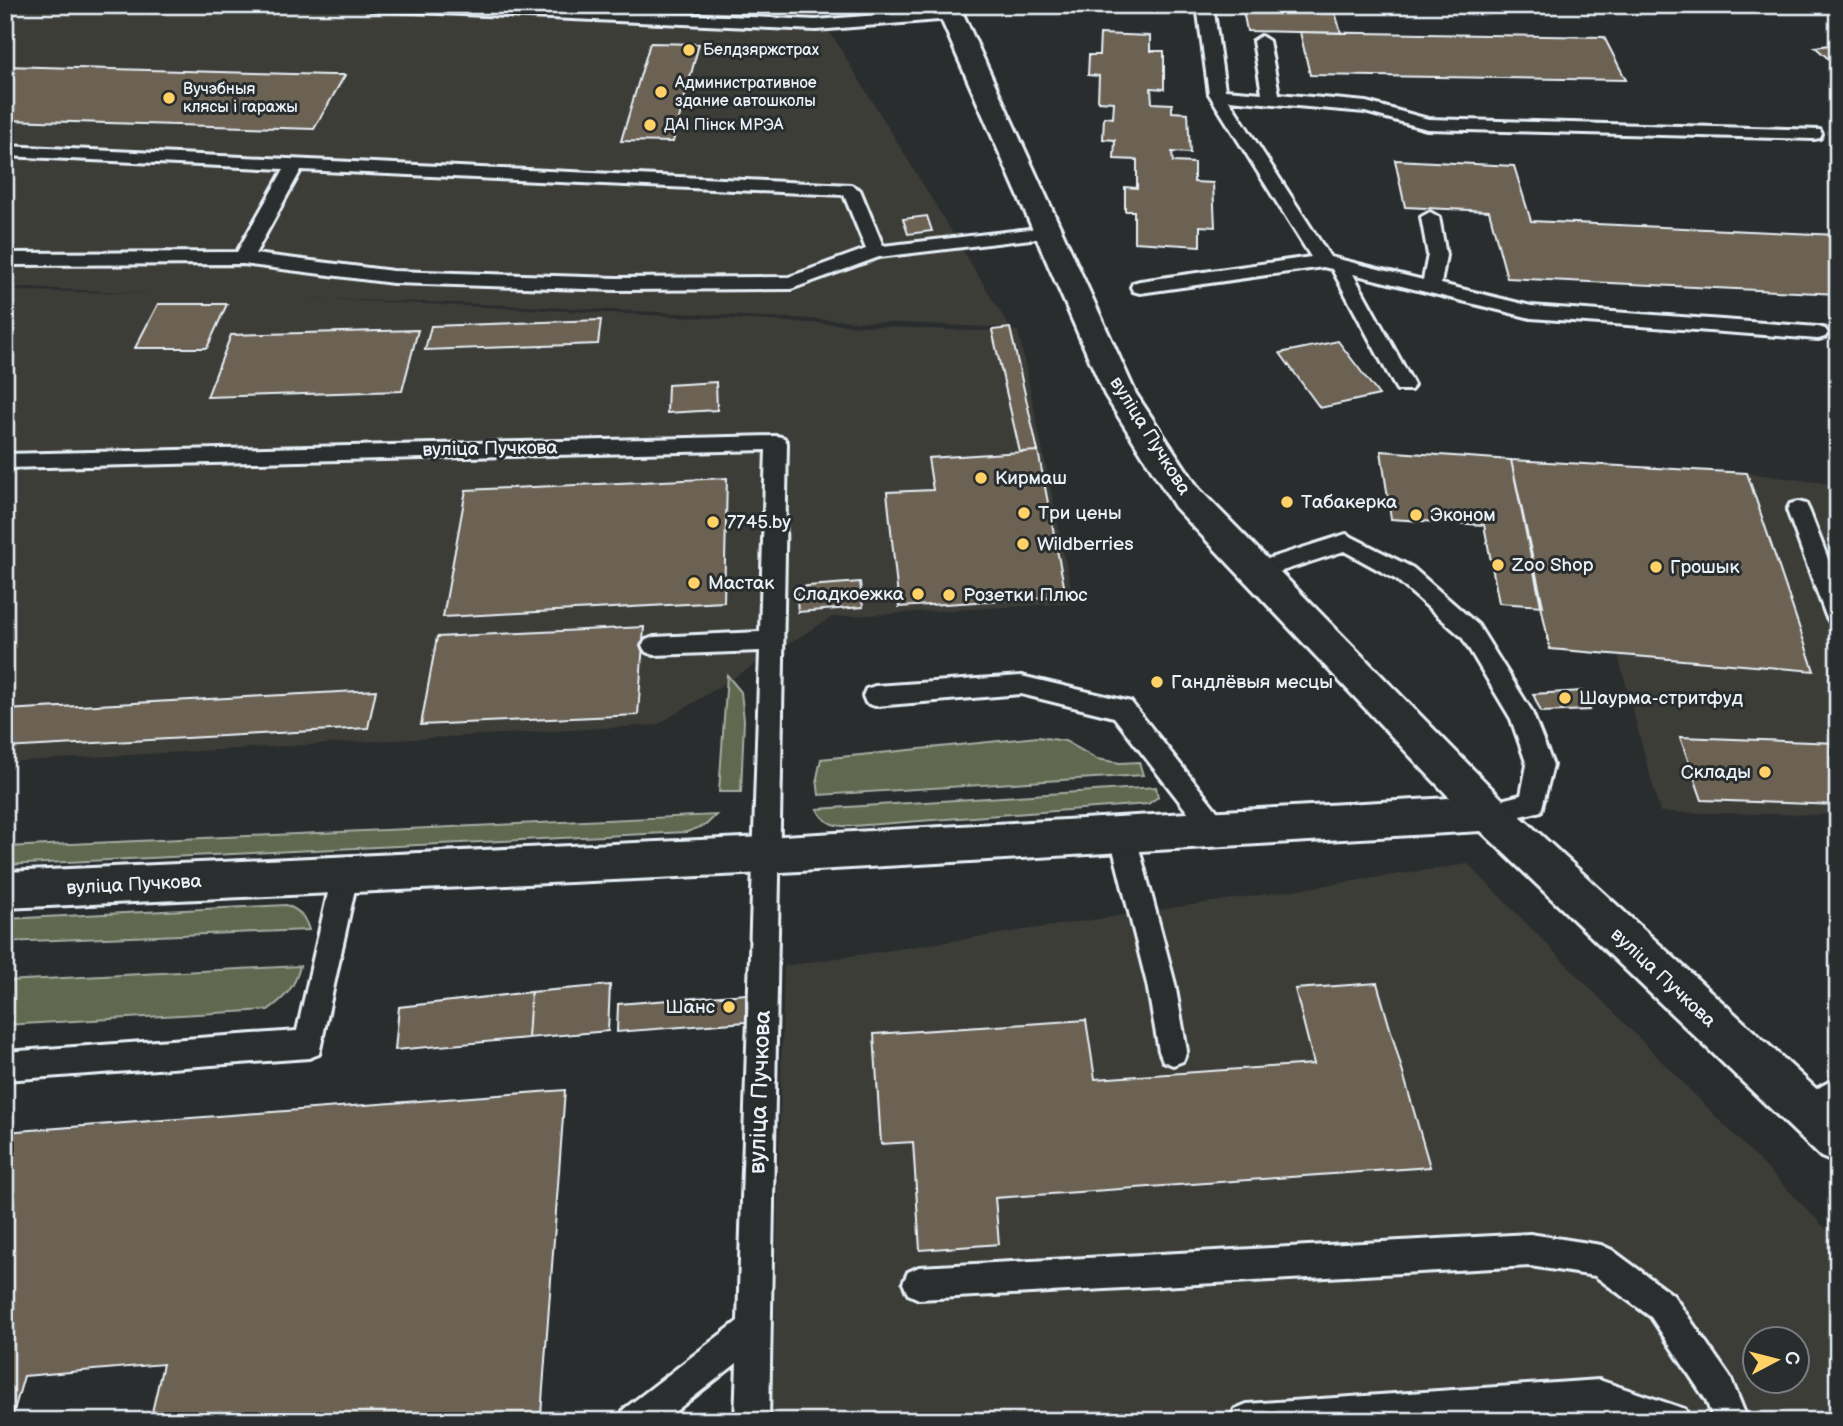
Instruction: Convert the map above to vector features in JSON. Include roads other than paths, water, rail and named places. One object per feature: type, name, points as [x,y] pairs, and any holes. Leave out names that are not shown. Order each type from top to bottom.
[{"type":"street","name":"вуліца Пучкова","points":[[949,10],[1121,395],[1187,498],[1490,813],[1828,1116]]},
{"type":"street","name":"вуліца Пучкова","points":[[5,890],[765,855],[1490,813]]},
{"type":"lane","points":[[372,5],[816,25],[949,10]]},
{"type":"lane","points":[[1205,5],[1217,94],[1331,263],[1404,385]]},
{"type":"lane","points":[[1261,41],[1271,98]]},
{"type":"lane","points":[[1217,94],[1366,107],[1427,124],[1814,134]]},
{"type":"lane","points":[[5,151],[851,190],[876,252]]},
{"type":"lane","points":[[243,258],[295,165]]},
{"type":"lane","points":[[1430,217],[1437,255],[1431,288]]},
{"type":"lane","points":[[5,259],[243,258],[393,277],[616,284],[791,283],[876,252],[1047,232]]},
{"type":"lane","points":[[1140,287],[1331,263],[1531,312],[1818,333]]},
{"type":"lane","name":"вуліца Пучкова","points":[[5,461],[777,443],[752,1421]]},
{"type":"lane","points":[[1798,510],[1838,616]]},
{"type":"lane","points":[[1257,571],[1346,542],[1405,574],[1470,631],[1522,717],[1540,765],[1532,803],[1490,813]]},
{"type":"lane","points":[[654,646],[772,641]]},
{"type":"lane","points":[[875,696],[1021,685],[1122,709],[1216,829]]},
{"type":"lane","points":[[1122,833],[1161,984],[1173,1051]]},
{"type":"lane","points":[[5,1066],[309,1044],[345,875]]},
{"type":"lane","points":[[919,1283],[1530,1250],[1601,1261],[1662,1307],[1718,1389],[1731,1421]]},
{"type":"lane","points":[[636,1421],[754,1329]]},
{"type":"lane","points":[[1247,1421],[1600,1397],[1673,1421]]},
{"type":"place","name":"Белдзяржстрах","points":[[689,50]]},
{"type":"place","name":"Административное здание автошколы","points":[[661,92]]},
{"type":"place","name":"Вучэбныя клясы і гаражы","points":[[169,98]]},
{"type":"place","name":"ДАІ Пінск МРЭА","points":[[650,125]]},
{"type":"place","name":"Кирмаш","points":[[981,478]]},
{"type":"place","name":"Табакерка","points":[[1287,502]]},
{"type":"place","name":"Три цены","points":[[1024,513]]},
{"type":"place","name":"Эконом","points":[[1416,515]]},
{"type":"place","name":"7745.by","points":[[713,522]]},
{"type":"place","name":"Wildberries","points":[[1023,544]]},
{"type":"place","name":"Zoo Shop","points":[[1498,565]]},
{"type":"place","name":"Грошык","points":[[1656,567]]},
{"type":"place","name":"Мастак","points":[[694,583]]},
{"type":"place","name":"Сладкоежка","points":[[918,594]]},
{"type":"place","name":"Розетки Плюс","points":[[949,595]]},
{"type":"place","name":"Гандлёвыя месцы","points":[[1157,682]]},
{"type":"place","name":"Шаурма-стритфуд","points":[[1565,698]]},
{"type":"place","name":"Склады","points":[[1765,772]]},
{"type":"place","name":"Шанс","points":[[729,1007]]}]
